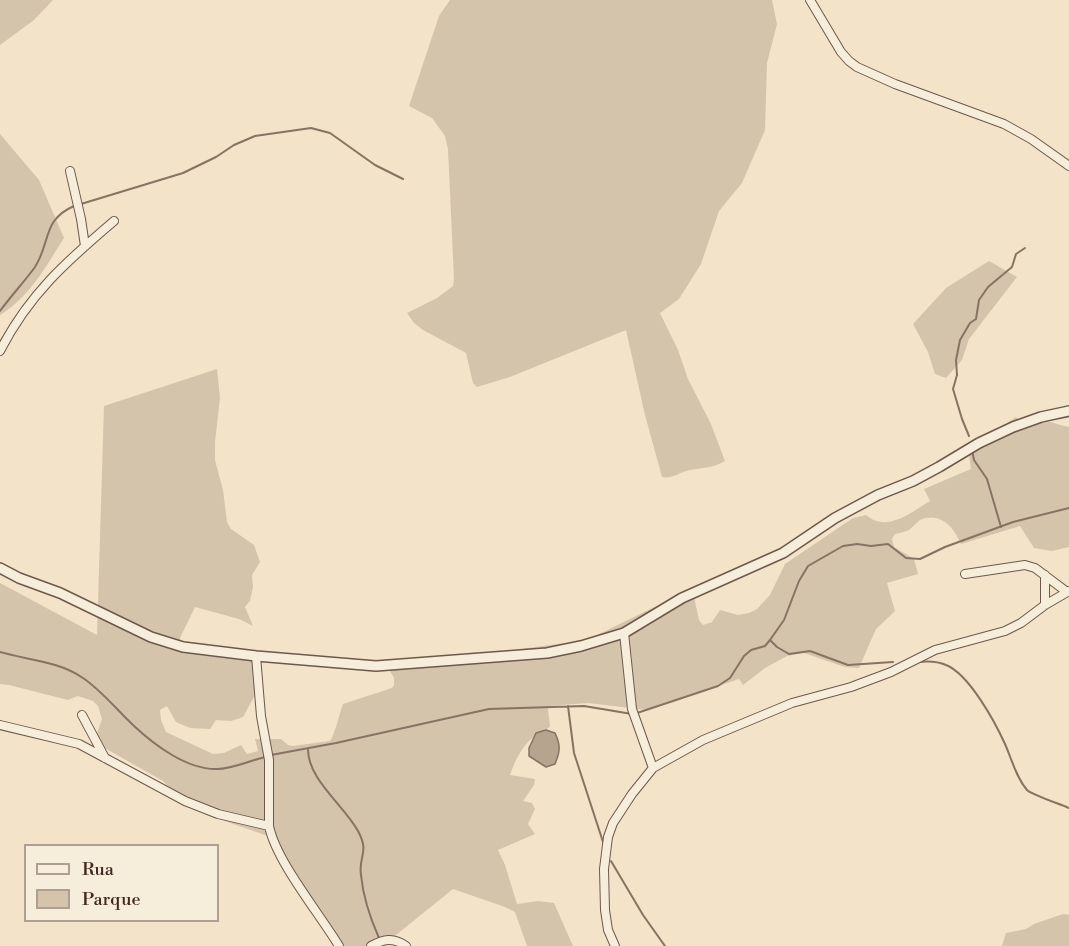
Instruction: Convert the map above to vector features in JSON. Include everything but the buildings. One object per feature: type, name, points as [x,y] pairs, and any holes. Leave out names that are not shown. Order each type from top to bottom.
[{"type":"street","points":[[810,0],[841,52],[857,67],[895,84],[1004,124],[1032,139],[1069,166]]},
{"type":"street","points":[[70,171],[85,246]]},
{"type":"street","points":[[0,351],[12,327],[40,289],[114,221]]},
{"type":"street","points":[[0,567],[19,578],[60,593],[151,637],[183,647],[375,666],[547,653],[624,633],[682,598],[783,553],[843,513],[878,495],[913,481],[979,443],[1041,417],[1069,411]]},
{"type":"street","points":[[615,946],[608,930],[605,910],[604,869],[608,837],[620,813],[653,768],[703,740],[792,703],[851,687],[891,672],[935,650],[1005,631],[1068,592],[1035,567],[1025,565],[965,574]]},
{"type":"street","points":[[1045,575],[1045,605]]},
{"type":"street","points":[[624,633],[633,713],[653,768]]},
{"type":"street","points":[[256,656],[261,716],[268,756],[271,808],[269,826],[274,846],[339,946]]},
{"type":"street","points":[[82,715],[105,758]]},
{"type":"street","points":[[0,725],[80,744],[185,801],[218,814],[269,826]]},
{"type":"street","points":[[371,946],[385,939],[393,939],[406,946]]},
{"type":"green space","points":[[0,0],[53,0],[34,20],[0,45]]},
{"type":"green space","points":[[450,0],[772,0],[777,24],[767,63],[765,130],[742,183],[719,211],[701,264],[679,299],[660,313],[678,350],[688,379],[711,424],[725,461],[671,477],[662,477],[626,330],[510,377],[477,387],[473,383],[466,353],[423,330],[407,313],[437,298],[453,286],[454,279],[448,149],[445,136],[432,118],[409,106],[439,16]]},
{"type":"green space","points":[[0,134],[39,180],[64,238],[29,290],[11,308],[0,315]]},
{"type":"green space","points":[[989,261],[1017,277],[969,339],[962,360],[946,378],[935,374],[928,352],[913,324],[946,288]]},
{"type":"green space","points":[[217,369],[220,398],[215,460],[223,490],[227,522],[231,529],[254,545],[260,562],[252,575],[253,587],[250,601],[245,607],[253,626],[239,619],[195,607],[180,638],[181,643],[252,652],[255,695],[243,717],[231,721],[216,720],[210,729],[190,728],[176,722],[167,706],[160,710],[166,732],[213,754],[224,753],[241,745],[247,754],[258,751],[255,739],[281,739],[293,746],[330,741],[343,704],[392,688],[394,678],[388,667],[587,640],[685,592],[694,597],[699,620],[703,625],[712,622],[720,610],[738,615],[749,613],[757,609],[770,595],[785,564],[853,518],[866,515],[874,520],[890,522],[930,501],[924,489],[971,469],[968,449],[1016,417],[1028,423],[1050,422],[1069,427],[1069,547],[1052,551],[1034,548],[1020,526],[961,544],[950,527],[940,519],[920,520],[909,530],[895,534],[892,539],[894,547],[914,559],[918,574],[887,583],[895,611],[876,629],[859,668],[845,667],[804,653],[787,656],[765,668],[743,685],[739,679],[647,710],[588,703],[549,706],[550,726],[526,744],[510,775],[535,779],[534,785],[523,801],[532,803],[535,809],[528,824],[535,834],[498,850],[517,904],[538,901],[554,903],[573,946],[527,946],[515,912],[453,889],[391,939],[370,946],[343,946],[319,915],[268,836],[207,815],[190,806],[179,799],[163,781],[94,742],[102,719],[98,706],[93,701],[78,696],[68,700],[0,684],[0,583],[97,635],[104,406]]},
{"type":"green space","points":[[1063,914],[1069,915],[1069,946],[1002,946],[1006,933],[1026,929]]},
{"type":"shaded area","points":[[546,730],[555,733],[559,749],[555,764],[546,767],[529,756],[529,748],[536,733]]},
{"type":"waterway","points":[[81,204],[183,173],[255,136],[311,128],[330,133],[375,165],[403,179]]},
{"type":"waterway","points":[[0,311],[35,267],[52,225],[57,218],[74,206]]},
{"type":"waterway","points":[[969,436],[953,389],[957,375],[956,360],[960,340],[970,323],[976,319],[979,300],[988,287],[1012,267],[1016,254],[1025,248]]},
{"type":"waterway","points":[[972,450],[974,460],[987,479],[1001,527]]},
{"type":"waterway","points":[[637,713],[718,686],[730,678],[744,656],[751,650],[765,646],[784,620],[799,581],[808,566],[843,546],[888,544],[906,558],[920,559],[945,547],[1013,522],[1069,508]]},
{"type":"waterway","points":[[770,640],[789,654],[810,651],[848,665],[893,662]]},
{"type":"waterway","points":[[0,652],[53,664],[74,672],[96,689],[150,740],[183,761],[206,768],[223,769],[266,757]]},
{"type":"waterway","points":[[919,662],[943,664],[964,678],[995,724],[1017,774],[1027,790],[1069,808]]},
{"type":"waterway","points":[[568,706],[574,753],[604,845]]},
{"type":"waterway","points":[[271,755],[489,709],[584,706],[632,714]]},
{"type":"waterway","points":[[308,748],[313,770],[352,821],[361,838],[363,844],[362,883],[379,938]]},
{"type":"waterway","points":[[611,861],[643,915],[665,946]]}]
